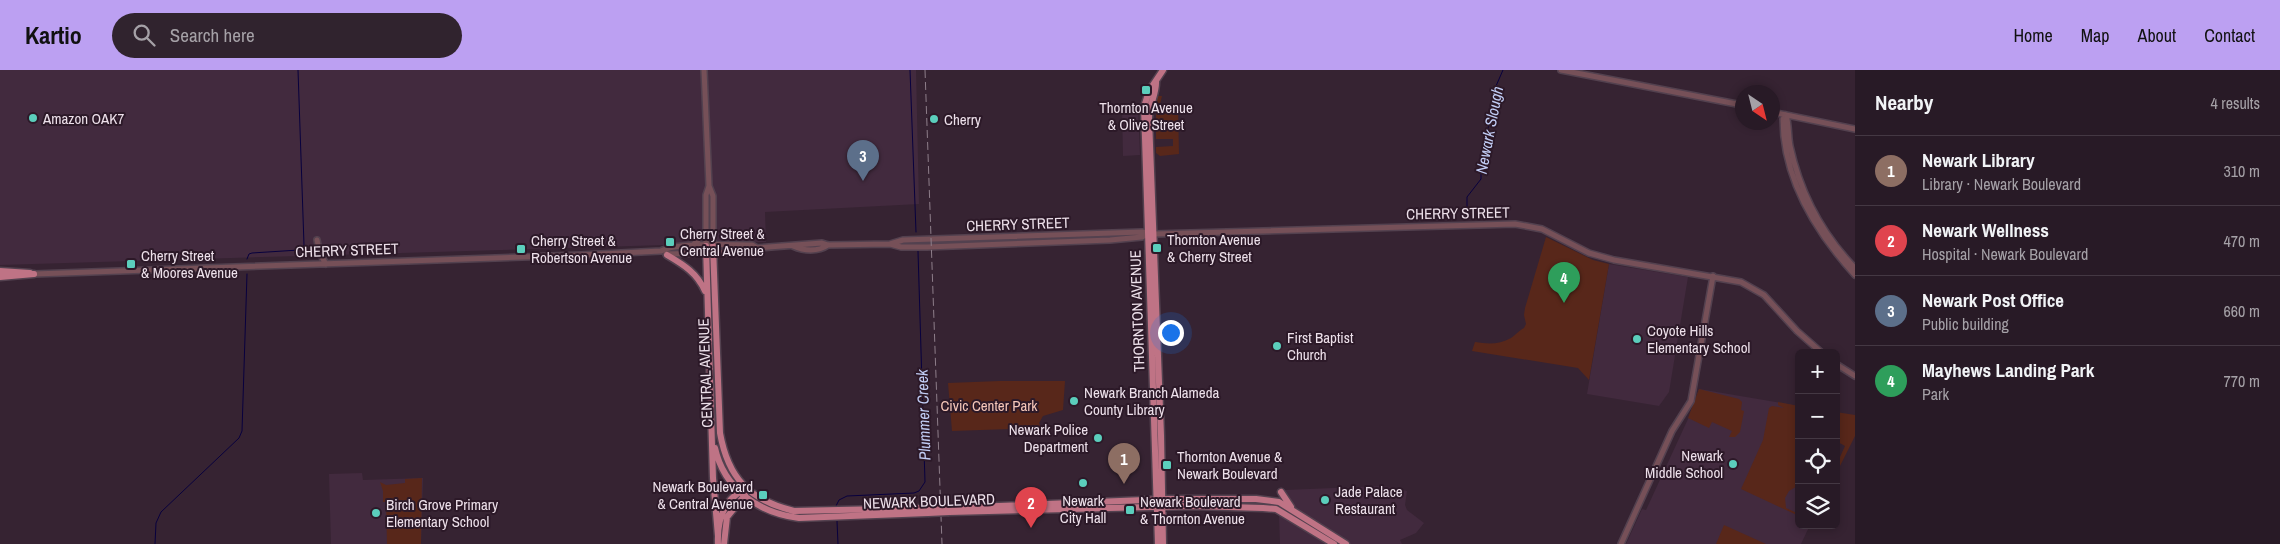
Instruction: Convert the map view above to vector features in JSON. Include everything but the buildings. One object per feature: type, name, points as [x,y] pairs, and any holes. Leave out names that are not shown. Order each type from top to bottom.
[{"type":"main road","name":"THORNTON AVENUE","points":[[1160,499],[1147,248],[1151,234],[1147,219],[1144,107],[1149,91],[1163,70]]},
{"type":"main road","name":"THORNTON AVENUE","points":[[1156,81],[1149,118],[1160,499],[1158,544]]},
{"type":"main road","name":"CENTRAL AVENUE","points":[[709,250],[706,295],[716,404],[723,452],[732,472],[747,489]]},
{"type":"main road","name":"CENTRAL AVENUE","points":[[709,250],[716,404],[713,432]]},
{"type":"main road","points":[[664,253],[692,272],[706,295]]},
{"type":"main road","name":"CHERRY STREET","points":[[0,271],[34,274]]},
{"type":"main road","name":"CHERRY STREET","points":[[0,277],[34,274]]},
{"type":"main road","name":"NEWARK BOULEVARD","points":[[713,432],[715,450],[721,464],[728,478],[742,495],[771,512],[799,518],[1160,499],[1256,499],[1279,502],[1346,544]]},
{"type":"main road","points":[[713,432],[718,544]]},
{"type":"main road","name":"NEWARK BOULEVARD","points":[[747,489],[773,506],[794,511],[928,511]]},
{"type":"main road","points":[[724,544],[727,517],[747,489]]},
{"type":"main road","points":[[1281,492],[1293,510]]},
{"type":"main road","points":[[718,536],[721,516],[725,507],[742,495]]},
{"type":"main road","name":"NEWARK BOULEVARD","points":[[949,510],[1193,506],[1276,509],[1334,544]]},
{"type":"main road","name":"THORNTON AVENUE","points":[[1160,507],[1163,544]]},
{"type":"street","name":"CENTRAL AVENUE","points":[[704,70],[709,186],[713,196],[713,233],[709,250]]},
{"type":"street","points":[[1562,70],[1735,104]]},
{"type":"street","points":[[1780,114],[1855,129]]},
{"type":"street","points":[[1786,116],[1793,158],[1810,204],[1829,237],[1855,268]]},
{"type":"street","points":[[1786,116],[1783,119],[1784,146],[1800,194],[1825,240],[1855,275]]},
{"type":"street","name":"CENTRAL AVENUE","points":[[709,186],[706,195],[706,232],[709,250]]},
{"type":"street","points":[[1147,219],[1135,235],[1147,248]]},
{"type":"street","name":"CHERRY STREET","points":[[664,253],[668,248],[691,247],[709,250],[725,246],[752,245],[757,248],[793,246],[802,250],[822,249],[828,245],[890,244],[903,240],[1097,237],[1516,224],[1542,230],[1589,253],[1614,260],[1741,282],[1758,290],[1797,331],[1817,349]]},
{"type":"street","points":[[691,247],[702,239],[706,232]]},
{"type":"street","points":[[713,233],[725,246]]},
{"type":"street","points":[[317,240],[320,254],[326,264]]},
{"type":"street","name":"CHERRY STREET","points":[[34,274],[709,250],[752,252],[757,248]]},
{"type":"street","points":[[1621,544],[1672,431],[1691,401],[1713,276]]},
{"type":"street","points":[[1840,367],[1855,376]]},
{"type":"shaded area","points":[[0,70],[916,70],[919,204],[765,212],[766,242],[0,265]]},
{"type":"shaded area","points":[[1122,107],[1138,108],[1140,155],[1123,156]]},
{"type":"shaded area","name":"Coyote Hills Elementary School","points":[[1609,264],[1688,277],[1669,392],[1659,406],[1587,394]]},
{"type":"shaded area","name":"Newark Middle School","points":[[1699,389],[1795,405],[1795,529],[1808,529],[1801,544],[1626,544],[1642,509],[1646,510],[1688,419]]},
{"type":"shaded area","name":"Birch Grove Primary Elementary School","points":[[362,473],[363,480],[423,478],[421,544],[331,544],[329,474]]},
{"type":"shaded area","points":[[1383,486],[1407,491],[1405,505],[1407,510],[1424,523],[1416,533],[1400,540],[1402,544],[1280,544],[1279,515],[1290,505],[1285,490]]},
{"type":"green space","points":[[1156,96],[1162,96],[1160,104],[1165,110],[1178,106],[1179,154],[1160,156],[1156,153],[1156,147],[1173,146],[1173,139],[1156,139]]},
{"type":"green space","points":[[1546,237],[1593,260],[1609,264],[1589,380],[1578,368],[1472,351],[1475,342],[1502,342],[1524,328],[1526,324],[1525,308]]},
{"type":"green space","name":"Civic Center Park","points":[[1065,381],[1063,410],[1043,416],[1039,423],[1041,428],[952,431],[948,383]]},
{"type":"green space","points":[[1699,389],[1739,399],[1742,402],[1741,410],[1744,411],[1740,432],[1735,437],[1729,437],[1732,431],[1712,422],[1709,428],[1688,418]]},
{"type":"green space","points":[[1778,402],[1795,405],[1795,487],[1789,491],[1785,498],[1786,508],[1795,512],[1795,514],[1741,489],[1763,440],[1769,408],[1772,406],[1784,408],[1778,405]]},
{"type":"green space","points":[[1840,413],[1855,415],[1855,436],[1840,466],[1840,457],[1845,446],[1840,443]]},
{"type":"green space","points":[[422,478],[421,544],[387,544],[386,502],[383,502],[383,491],[380,482],[386,485],[405,483],[405,479]]},
{"type":"green space","points":[[1724,525],[1766,544],[1716,544]]},
{"type":"waterway","points":[[247,259],[249,254],[252,253],[299,250],[304,245],[298,70]]},
{"type":"waterway","name":"Plummer Creek","points":[[910,70],[916,232]]},
{"type":"waterway","name":"Newark Slough","points":[[1467,217],[1467,197],[1481,179],[1481,161],[1496,86],[1503,70]]},
{"type":"waterway","name":"Plummer Creek","points":[[836,506],[839,500],[847,496],[914,493],[919,491],[925,482],[918,251]]},
{"type":"waterway","points":[[155,544],[156,523],[161,512],[239,438],[242,431],[247,274]]},
{"type":"waterway","name":"Plummer Creek","points":[[837,521],[838,544]]},
{"type":"railway","points":[[925,70],[942,544]]},
{"type":"place","name":"Thornton Avenue & Olive Street","points":[[1146,90]]},
{"type":"place","name":"Amazon OAK7","points":[[33,118]]},
{"type":"place","name":"Cherry","points":[[934,119]]},
{"type":"place","name":"Newark Post Office","points":[[863,181]]},
{"type":"place","name":"Cherry Street & Central Avenue","points":[[670,242]]},
{"type":"place","name":"Thornton Avenue & Cherry Street","points":[[1157,248]]},
{"type":"place","name":"Cherry Street & Robertson Avenue","points":[[521,249]]},
{"type":"place","name":"Cherry Street & Moores Avenue","points":[[131,264]]},
{"type":"place","name":"Mayhews Landing Park","points":[[1564,303]]},
{"type":"place","name":"Coyote Hills Elementary School","points":[[1637,339]]},
{"type":"place","name":"First Baptist Church","points":[[1277,346]]},
{"type":"place","name":"Newark Branch Alameda County Library","points":[[1074,401]]},
{"type":"place","name":"Newark Police Department","points":[[1098,438]]},
{"type":"place","name":"Newark Middle School","points":[[1733,464]]},
{"type":"place","name":"Thornton Avenue & Newark Boulevard","points":[[1167,465]]},
{"type":"place","name":"Newark City Hall","points":[[1083,483]]},
{"type":"place","name":"Newark Library","points":[[1124,484]]},
{"type":"place","name":"Newark Boulevard & Central Avenue","points":[[763,495]]},
{"type":"place","name":"Jade Palace Restaurant","points":[[1325,500]]},
{"type":"place","name":"Newark Boulevard & Thornton Avenue","points":[[1130,510]]},
{"type":"place","name":"Birch Grove Primary Elementary School","points":[[376,513]]},
{"type":"place","name":"Newark Wellness","points":[[1031,528]]}]
